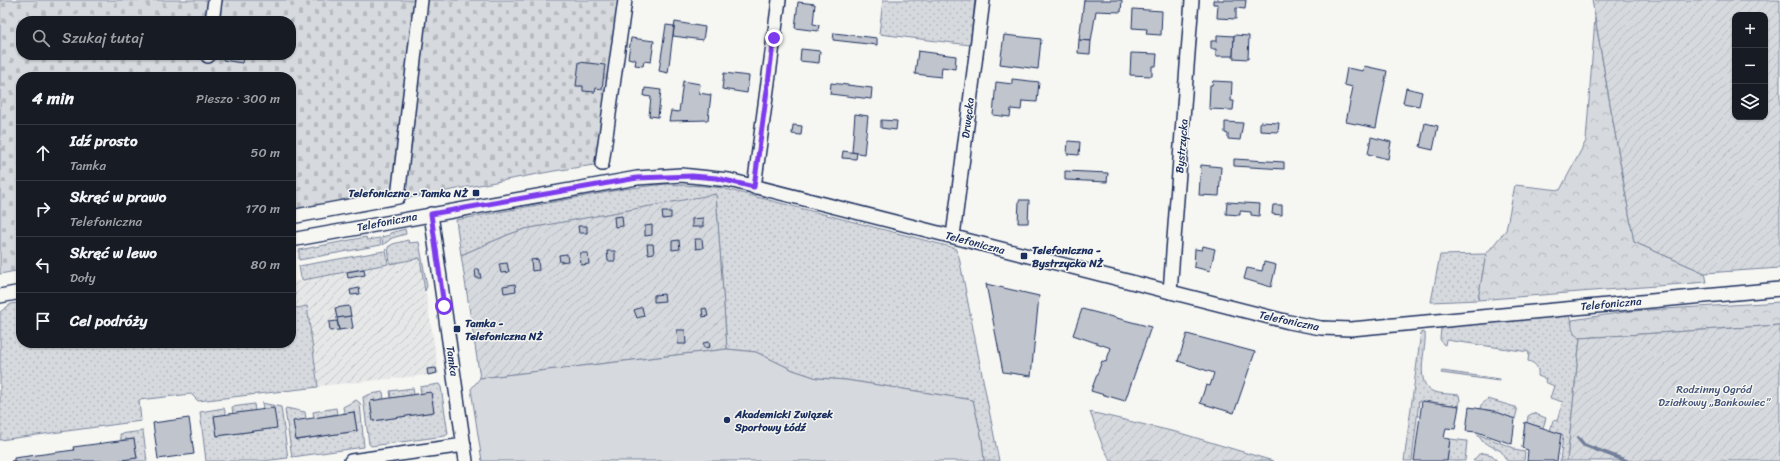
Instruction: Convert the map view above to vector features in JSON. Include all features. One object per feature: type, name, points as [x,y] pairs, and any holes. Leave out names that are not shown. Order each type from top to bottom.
[{"type":"street","points":[[213,16],[215,0]]},
{"type":"street","points":[[296,216],[398,197],[421,0]]},
{"type":"street","points":[[602,164],[625,0]]},
{"type":"street","points":[[754,187],[779,0]]},
{"type":"street","name":"Drwęcka","points":[[953,236],[983,0]]},
{"type":"street","name":"Bystrzycka","points":[[1170,292],[1192,0]]},
{"type":"street","name":"Telefoniczna","points":[[296,239],[637,178],[692,176],[722,179],[953,236],[1024,256],[1308,326],[1343,329],[1780,289]]},
{"type":"street","name":"Tamka","points":[[431,214],[466,461]]},
{"type":"street","points":[[0,296],[16,293]]},
{"type":"street","points":[[351,461],[464,446]]},
{"type":"shaded area","points":[[420,258],[439,374],[318,386],[307,306],[296,307],[296,281]]},
{"type":"green space","points":[[0,0],[630,0],[607,163],[554,171],[296,219],[296,72],[16,72],[16,271],[0,274]]},
{"type":"green space","points":[[883,0],[975,0],[970,45],[879,34]]},
{"type":"green space","points":[[1592,0],[1780,0],[1780,268],[1705,273],[1634,242]]},
{"type":"green space","points":[[1595,18],[1634,242],[1705,273],[1707,282],[1478,300],[1486,254],[1506,230],[1515,185],[1560,190],[1586,141]]},
{"type":"green space","points":[[665,184],[722,188],[955,248],[959,257],[999,461],[984,461],[982,440],[973,400],[846,380],[817,378],[793,370],[756,352],[727,349],[716,195],[525,229],[461,255],[456,220],[624,189]]},
{"type":"green space","points":[[716,194],[727,349],[480,378],[461,255],[525,229]]},
{"type":"green space","points":[[405,229],[406,234],[392,238],[383,245],[382,237]]},
{"type":"green space","points":[[366,237],[367,240],[380,238],[381,245],[299,260],[299,250]]},
{"type":"green space","points":[[408,240],[409,243],[419,242],[427,286],[425,291],[420,258],[390,264],[388,247]]},
{"type":"green space","points":[[386,249],[388,264],[303,280],[301,278],[299,266],[384,251]]},
{"type":"green space","points":[[1486,254],[1478,300],[1431,302],[1440,255]]},
{"type":"green space","points":[[1780,302],[1780,325],[1580,338],[1574,332],[1572,325],[1572,320],[1632,311]]},
{"type":"green space","points":[[16,303],[16,348],[296,348],[296,307],[307,306],[318,387],[198,401],[191,394],[139,400],[141,421],[0,440],[0,312],[11,304]]},
{"type":"green space","points":[[1570,314],[1574,334],[1580,338],[1567,461],[1560,461],[1563,435],[1550,431],[1553,420],[1557,421],[1563,402],[1550,398],[1554,386],[1545,382],[1546,379],[1538,376],[1536,366],[1528,361],[1529,352],[1446,340],[1445,345],[1440,339],[1441,328]]},
{"type":"green space","name":"Rodzinny Ogród Działkowy „Bankowiec”","points":[[1780,325],[1780,461],[1567,461],[1580,338]]},
{"type":"green space","points":[[1421,332],[1425,333],[1422,366],[1424,382],[1428,388],[1434,392],[1459,395],[1460,401],[1459,406],[1419,401],[1412,461],[1404,461]]},
{"type":"green space","name":"Akademicki Związek Sportowy Łódź","points":[[727,349],[756,352],[793,370],[817,378],[846,380],[973,400],[982,440],[984,461],[482,461],[471,389],[480,378]]},
{"type":"green space","points":[[1442,371],[1499,379],[1499,381],[1441,373]]},
{"type":"green space","points":[[439,384],[441,387],[448,434],[445,436],[371,446],[369,444],[363,397],[383,392],[384,399],[373,421],[433,412],[431,393],[421,394],[420,387]]},
{"type":"green space","points":[[413,388],[414,395],[391,398],[390,391]]},
{"type":"green space","points":[[1488,399],[1515,407],[1517,411],[1515,419],[1480,409],[1481,405]]},
{"type":"green space","points":[[356,400],[360,403],[364,447],[292,457],[285,410],[286,408],[305,412],[306,419],[297,440],[357,431],[354,412],[344,413],[343,407]]},
{"type":"green space","points":[[262,403],[281,407],[288,458],[263,461],[206,461],[200,412],[224,408],[226,415],[214,416],[217,436],[276,428],[263,410]]},
{"type":"green space","points":[[254,404],[255,411],[233,414],[232,407]]},
{"type":"green space","points":[[336,408],[337,414],[314,418],[313,412]]},
{"type":"green space","points":[[1090,412],[1180,433],[1273,461],[1111,461],[1103,447]]},
{"type":"green space","points":[[1533,413],[1546,418],[1543,428],[1527,423],[1528,416]]},
{"type":"green space","points":[[143,431],[147,461],[114,461],[137,458],[134,439],[121,440],[120,434]]},
{"type":"green space","points":[[1477,434],[1514,448],[1514,450],[1525,452],[1524,461],[1507,461],[1501,451],[1483,442]]},
{"type":"green space","points":[[1450,439],[1467,441],[1465,461],[1447,461]]},
{"type":"green space","points":[[1484,453],[1492,455],[1497,461],[1473,461],[1479,454]]},
{"type":"building","points":[[1084,0],[1122,0],[1121,12],[1096,11],[1091,41],[1079,40]]},
{"type":"building","points":[[1213,0],[1246,0],[1245,9],[1236,8],[1236,19],[1217,18],[1218,4],[1213,4]]},
{"type":"building","points":[[798,2],[815,4],[813,24],[819,25],[818,31],[795,28]]},
{"type":"building","points":[[1133,9],[1162,11],[1161,35],[1146,34],[1147,29],[1132,28]]},
{"type":"building","points":[[675,22],[705,27],[703,40],[673,36]]},
{"type":"building","points":[[666,25],[674,26],[668,73],[659,71]]},
{"type":"building","points":[[834,33],[877,38],[877,45],[833,40]]},
{"type":"building","points":[[1004,35],[1041,39],[1038,69],[1000,64]]},
{"type":"building","points":[[1217,35],[1234,36],[1233,56],[1216,56],[1216,49],[1211,49],[1211,41],[1217,41]]},
{"type":"building","points":[[1234,35],[1249,36],[1248,59],[1233,58]]},
{"type":"building","points":[[631,38],[654,41],[651,62],[644,61],[643,66],[635,65],[636,60],[628,58]]},
{"type":"building","points":[[1079,40],[1091,41],[1090,54],[1078,53]]},
{"type":"building","points":[[801,49],[820,51],[819,63],[800,61]]},
{"type":"building","points":[[918,51],[956,56],[955,69],[942,67],[941,77],[915,74]]},
{"type":"building","points":[[1131,53],[1157,54],[1156,66],[1152,66],[1152,76],[1130,75]]},
{"type":"building","points":[[223,60],[243,60],[242,63]]},
{"type":"building","points":[[579,62],[605,65],[602,89],[596,88],[595,92],[583,91],[583,86],[576,86]]},
{"type":"building","points":[[1364,66],[1387,71],[1376,128],[1346,122],[1353,87],[1344,85],[1347,68],[1363,71]]},
{"type":"building","points":[[724,73],[749,76],[747,93],[722,89]]},
{"type":"building","points":[[1012,79],[1039,82],[1037,102],[1022,101],[1021,110],[1011,109],[1010,117],[993,115],[996,82],[1012,84]]},
{"type":"building","points":[[683,81],[700,84],[699,93],[711,95],[708,120],[669,121],[671,111],[679,112]]},
{"type":"building","points":[[1213,81],[1232,82],[1231,101],[1234,101],[1233,110],[1209,109],[1210,85],[1212,85]]},
{"type":"building","points":[[831,83],[872,88],[871,99],[830,94]]},
{"type":"building","points":[[645,88],[661,90],[658,117],[649,116],[651,97],[644,96]]},
{"type":"building","points":[[1406,88],[1422,92],[1419,106],[1403,103]]},
{"type":"building","points":[[855,114],[868,116],[864,154],[852,152]]},
{"type":"building","points":[[881,120],[897,121],[896,130],[881,128]]},
{"type":"building","points":[[1225,122],[1243,123],[1240,140],[1228,139],[1228,134],[1225,133]]},
{"type":"building","points":[[1260,122],[1279,123],[1278,132],[1260,131]]},
{"type":"building","points":[[1425,123],[1438,126],[1433,150],[1420,147]]},
{"type":"building","points":[[793,125],[802,126],[801,135],[792,134]]},
{"type":"building","points":[[1371,137],[1391,142],[1388,159],[1368,154]]},
{"type":"building","points":[[1068,141],[1080,142],[1079,155],[1067,154]]},
{"type":"building","points":[[843,151],[857,153],[856,159],[842,158]]},
{"type":"building","points":[[1234,159],[1284,162],[1284,169],[1234,166]]},
{"type":"building","points":[[1201,165],[1221,167],[1219,196],[1199,195]]},
{"type":"building","points":[[1065,171],[1108,173],[1107,182],[1065,180]]},
{"type":"building","points":[[1019,200],[1029,200],[1028,223],[1018,223]]},
{"type":"building","points":[[1227,202],[1260,204],[1259,216],[1251,215],[1251,212],[1240,211],[1240,215],[1226,214]]},
{"type":"building","points":[[1273,205],[1282,205],[1282,215],[1272,214]]},
{"type":"building","points":[[662,212],[671,212],[671,218],[663,219]]},
{"type":"building","points":[[622,216],[623,226],[615,227],[614,217]]},
{"type":"building","points":[[703,218],[703,227],[692,227],[692,219]]},
{"type":"building","points":[[652,225],[652,235],[645,236],[645,226]]},
{"type":"building","points":[[578,226],[587,226],[587,233],[579,233]]},
{"type":"building","points":[[695,239],[702,239],[703,248],[696,249]]},
{"type":"building","points":[[679,240],[680,249],[672,250],[672,241]]},
{"type":"building","points":[[647,244],[653,244],[654,253],[648,254]]},
{"type":"building","points":[[1203,246],[1215,249],[1210,271],[1194,267],[1195,249],[1202,250]]},
{"type":"building","points":[[607,251],[615,251],[615,261],[608,261]]},
{"type":"building","points":[[580,253],[588,253],[589,264],[581,265]]},
{"type":"building","points":[[567,254],[568,261],[560,262],[559,255]]},
{"type":"building","points":[[538,259],[539,270],[532,271],[531,260]]},
{"type":"building","points":[[1264,262],[1276,265],[1271,287],[1244,279],[1247,268],[1262,271]]},
{"type":"building","points":[[507,263],[509,272],[501,273],[499,264]]},
{"type":"building","points":[[364,269],[365,275],[348,278],[347,272]]},
{"type":"building","points":[[475,269],[479,269],[481,278],[476,278]]},
{"type":"building","points":[[515,284],[516,291],[504,293],[503,286]]},
{"type":"building","points":[[986,284],[1039,296],[1031,376],[1003,372]]},
{"type":"building","points":[[359,288],[360,294],[351,295],[350,290]]},
{"type":"building","points":[[664,294],[665,301],[654,302],[654,295]]},
{"type":"building","points":[[349,306],[351,316],[337,318],[335,308]]},
{"type":"building","points":[[642,307],[644,316],[637,318],[634,310]]},
{"type":"building","points":[[706,308],[708,316],[703,317],[702,309]]},
{"type":"building","points":[[1082,309],[1151,327],[1125,401],[1091,391],[1102,361],[1106,362],[1111,348],[1073,335]]},
{"type":"building","points":[[351,316],[353,328],[339,330],[337,318]]},
{"type":"building","points":[[337,321],[339,330],[330,331],[329,322]]},
{"type":"building","points":[[677,330],[685,330],[686,344],[678,344]]},
{"type":"building","points":[[1187,334],[1255,352],[1234,413],[1200,403],[1206,385],[1210,386],[1214,373],[1178,361]]},
{"type":"building","points":[[709,342],[710,347],[704,348],[703,343]]},
{"type":"building","points":[[436,368],[437,373],[428,375],[427,369]]},
{"type":"building","points":[[431,392],[434,412],[373,421],[370,401]]},
{"type":"building","points":[[1422,401],[1459,406],[1455,429],[1446,428],[1444,438],[1450,439],[1447,461],[1414,461]]},
{"type":"building","points":[[1469,407],[1494,411],[1515,419],[1512,444],[1477,432],[1466,431]]},
{"type":"building","points":[[274,408],[277,428],[217,436],[214,416]]},
{"type":"building","points":[[354,412],[357,431],[296,440],[293,421]]},
{"type":"building","points":[[189,418],[194,454],[158,459],[153,423]]},
{"type":"building","points":[[1525,422],[1561,434],[1557,461],[1527,461],[1528,450],[1522,448]]},
{"type":"building","points":[[134,439],[137,458],[114,461],[14,461],[14,458],[74,450],[73,447]]},
{"type":"waterway","points":[[1578,438],[1584,445],[1627,461]]},
{"type":"place","name":"Telefoniczna - Tamka NŻ","points":[[476,193]]},
{"type":"place","name":"Telefoniczna - Bystrzycka NŻ","points":[[1024,256]]},
{"type":"place","name":"Tamka - Telefoniczna NŻ","points":[[457,329]]},
{"type":"place","name":"Akademicki Związek Sportowy Łódź","points":[[727,420]]},
{"type":"route","points":[[444,306],[431,214],[637,178],[681,175],[729,180],[754,187],[774,38]]}]
